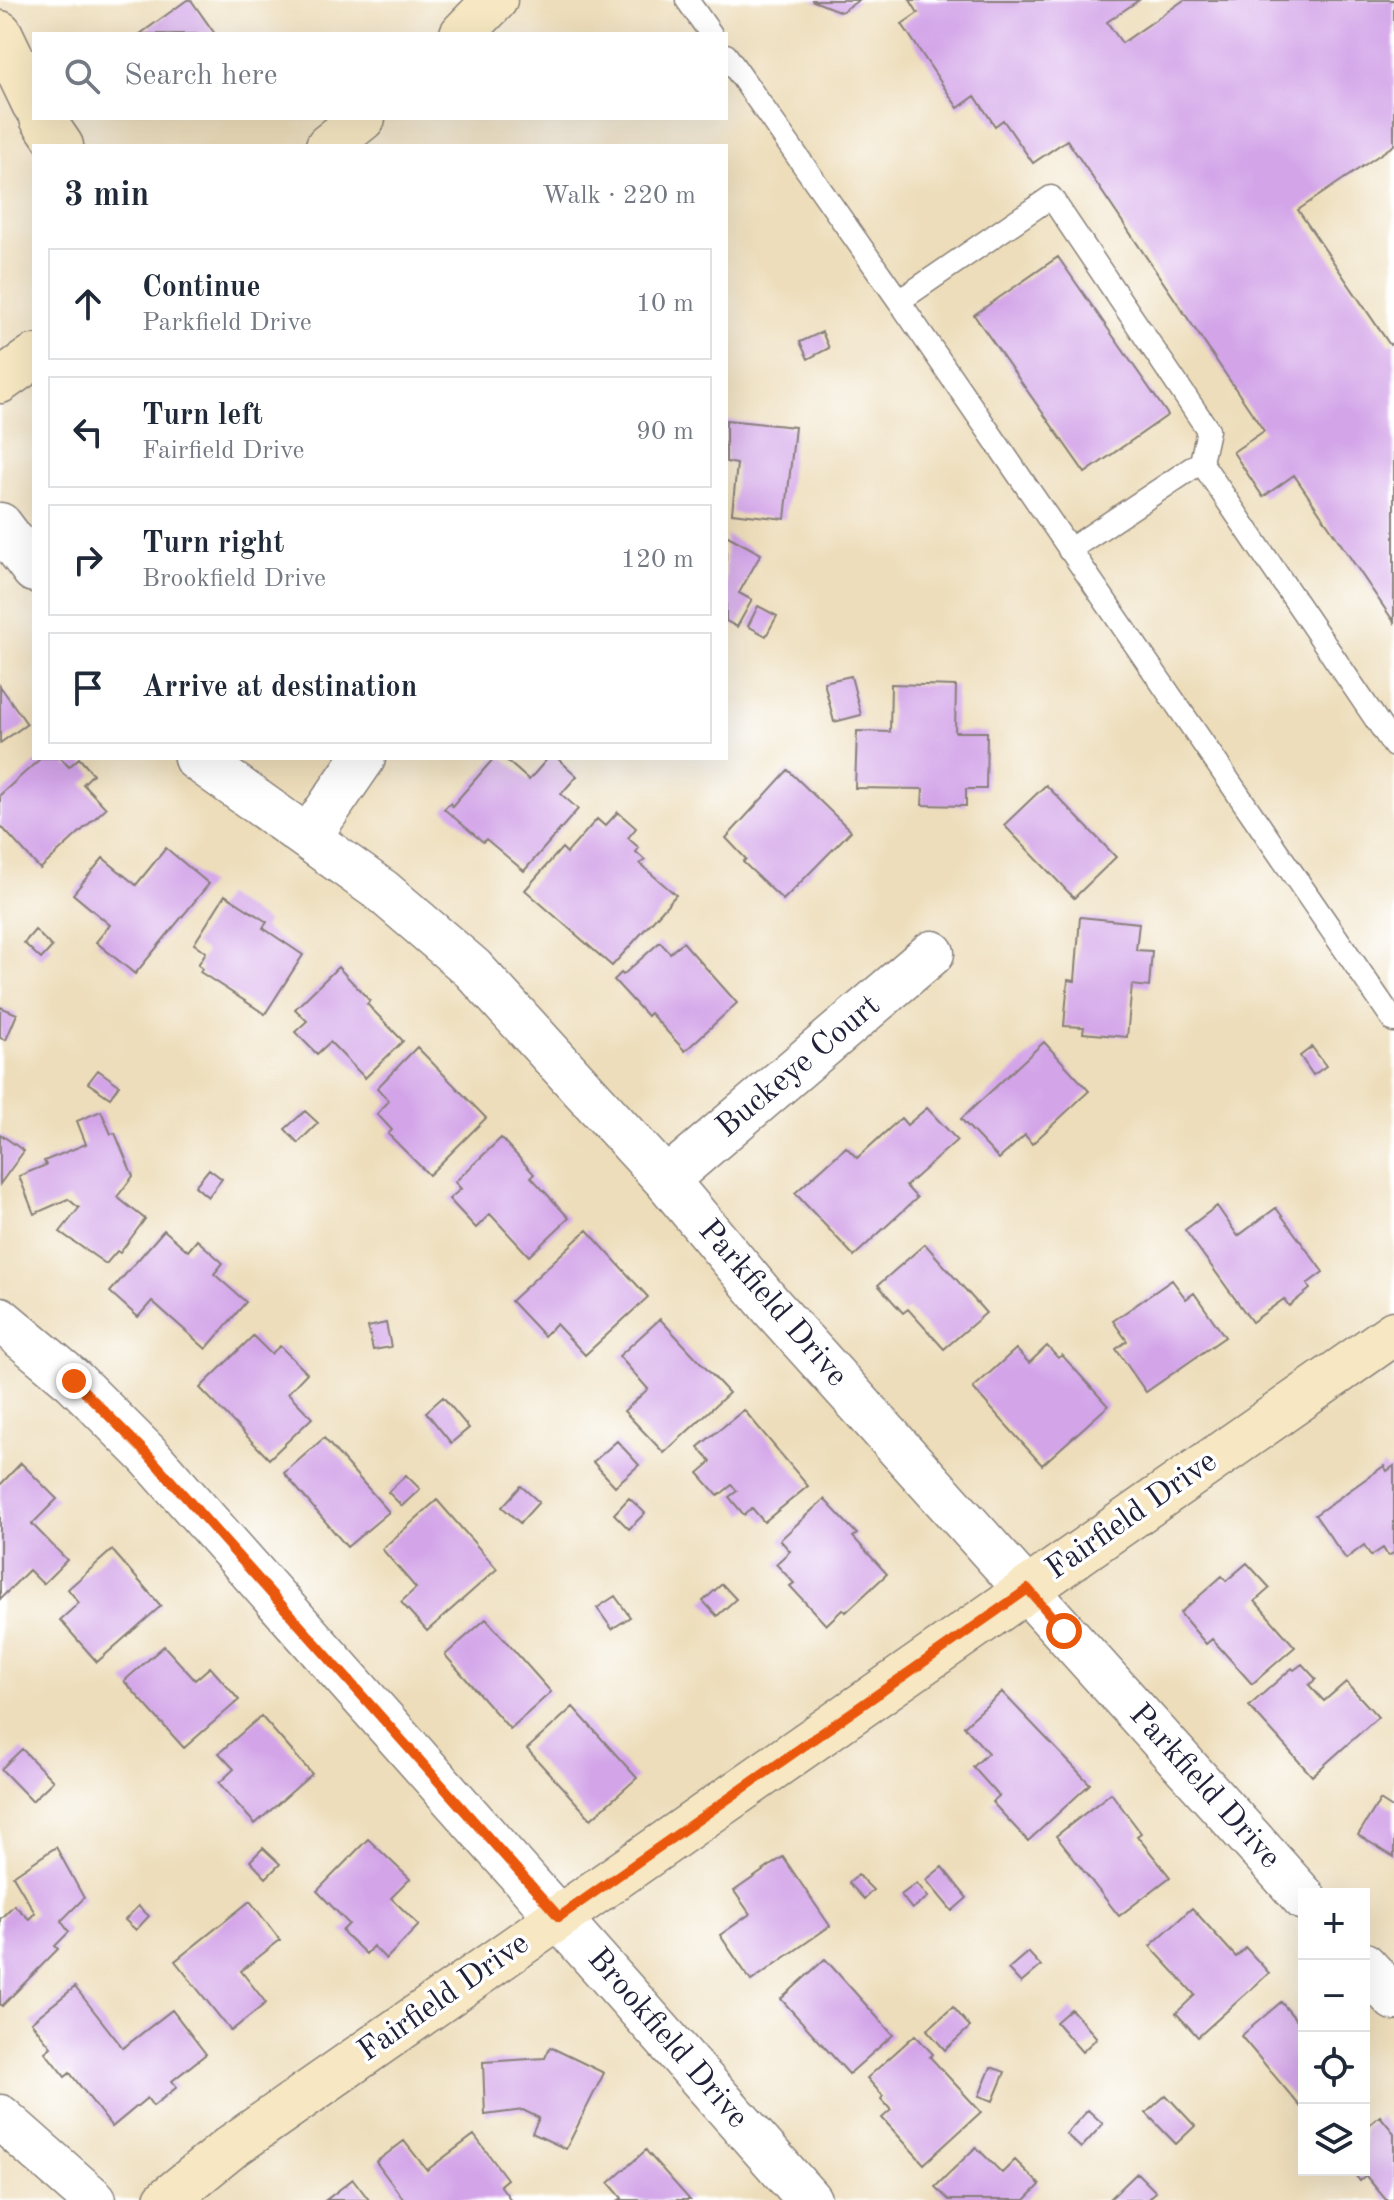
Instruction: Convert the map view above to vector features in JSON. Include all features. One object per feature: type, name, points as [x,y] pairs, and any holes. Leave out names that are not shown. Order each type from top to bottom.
[{"type":"street","points":[[464,32],[495,0]]},
{"type":"street","points":[[0,33],[32,100]]},
{"type":"street","points":[[43,120],[60,144]]},
{"type":"street","points":[[330,144],[360,120]]},
{"type":"street","points":[[0,381],[32,358]]},
{"type":"street","points":[[0,525],[32,567]]},
{"type":"street","name":"Parkfield Drive","points":[[199,760],[382,891],[473,969],[666,1180],[772,1307],[1298,1891]]},
{"type":"street","points":[[308,838],[362,760]]},
{"type":"street","name":"Buckeye Court","points":[[666,1180],[932,953]]},
{"type":"street","name":"Brookfield Drive","points":[[0,1319],[74,1381],[149,1456],[809,2200]]},
{"type":"street","name":"Fairfield Drive","points":[[166,2200],[231,2147],[1394,1333]]},
{"type":"street","points":[[1370,1972],[1394,1998]]},
{"type":"street","points":[[0,2117],[94,2200]]},
{"type":"lane","points":[[687,0],[710,32]]},
{"type":"lane","points":[[728,58],[1394,1021]]},
{"type":"lane","points":[[899,301],[1051,197],[1208,430],[1201,462],[1069,550]]},
{"type":"lane","points":[[1201,462],[1394,746]]},
{"type":"building","points":[[191,0],[214,32],[143,32]]},
{"type":"building","points":[[811,0],[859,0],[841,12]]},
{"type":"building","points":[[910,0],[1139,0],[1107,22],[1122,43],[1184,0],[1394,0],[1394,145],[1298,210],[1390,345],[1394,342],[1394,622],[1294,475],[1263,497],[1233,452],[1264,431],[1067,140],[1033,163],[1003,120],[995,126],[975,96],[958,108],[902,24],[918,13]]},
{"type":"building","points":[[1058,257],[1168,415],[1085,473],[974,315]]},
{"type":"building","points":[[822,332],[829,348],[808,359],[800,342]]},
{"type":"building","points":[[728,420],[795,427],[785,519],[732,513],[737,464],[728,462]]},
{"type":"building","points":[[728,536],[761,554],[739,593],[752,600],[737,627],[728,622]]},
{"type":"building","points":[[758,606],[777,616],[766,636],[748,626]]},
{"type":"building","points":[[851,676],[861,715],[834,722],[824,682]]},
{"type":"building","points":[[891,684],[956,686],[955,732],[987,732],[986,789],[966,789],[966,806],[922,805],[923,789],[855,788],[857,731],[890,732]]},
{"type":"building","points":[[0,686],[27,724],[0,743]]},
{"type":"building","points":[[39,760],[63,760],[69,767],[81,760],[93,774],[83,784],[106,808],[40,869],[0,825],[0,795]]},
{"type":"building","points":[[492,760],[506,760],[529,780],[546,760],[559,760],[577,776],[561,794],[578,809],[524,871],[444,809],[450,803],[452,806]]},
{"type":"building","points":[[788,770],[851,831],[783,900],[743,862],[746,859],[726,838]]},
{"type":"building","points":[[1046,785],[1116,857],[1074,898],[1004,825]]},
{"type":"building","points":[[618,812],[636,828],[628,838],[639,848],[636,852],[645,860],[640,864],[676,895],[612,966],[525,890],[562,848],[567,853],[597,819],[605,826]]},
{"type":"building","points":[[166,848],[209,884],[135,974],[96,942],[110,925],[73,894],[103,858],[136,885]]},
{"type":"building","points":[[225,895],[267,922],[263,928],[303,955],[265,1014],[200,972],[202,968],[198,965],[206,952],[194,944]]},
{"type":"building","points":[[1080,917],[1139,923],[1136,950],[1152,951],[1149,987],[1132,985],[1127,1037],[1083,1033],[1084,1027],[1064,1026],[1068,980],[1075,981]]},
{"type":"building","points":[[35,930],[52,947],[41,959],[24,943]]},
{"type":"building","points":[[660,942],[670,953],[683,942],[737,1003],[685,1051],[614,980]]},
{"type":"building","points":[[338,967],[370,1001],[367,1004],[403,1041],[365,1078],[330,1042],[317,1054],[295,1032],[307,1021],[295,1009]]},
{"type":"building","points":[[0,1007],[17,1014],[6,1040],[0,1038]]},
{"type":"building","points":[[1044,1042],[1089,1091],[1032,1144],[1025,1135],[999,1159],[961,1119]]},
{"type":"building","points":[[417,1047],[486,1118],[429,1175],[388,1134],[392,1130],[377,1114],[389,1101],[377,1088]]},
{"type":"building","points":[[1312,1047],[1326,1066],[1313,1075],[1300,1056]]},
{"type":"building","points":[[98,1070],[119,1085],[110,1098],[88,1083]]},
{"type":"building","points":[[927,1108],[957,1140],[906,1186],[917,1198],[854,1256],[795,1193],[846,1147],[857,1158],[901,1118],[907,1125]]},
{"type":"building","points":[[101,1111],[111,1134],[115,1133],[133,1176],[117,1197],[145,1219],[120,1253],[117,1251],[106,1264],[60,1232],[79,1208],[68,1199],[34,1214],[19,1176],[46,1165],[44,1161],[86,1144],[77,1121]]},
{"type":"building","points":[[305,1111],[318,1123],[298,1143],[285,1129]]},
{"type":"building","points":[[0,1134],[24,1151],[0,1184]]},
{"type":"building","points":[[501,1138],[534,1174],[531,1177],[569,1218],[529,1256],[490,1214],[476,1228],[449,1199],[461,1189],[455,1182]]},
{"type":"building","points":[[209,1169],[222,1179],[208,1197],[195,1186]]},
{"type":"building","points":[[1217,1206],[1238,1236],[1276,1208],[1323,1272],[1307,1284],[1310,1289],[1289,1306],[1284,1299],[1252,1322],[1185,1230]]},
{"type":"building","points":[[164,1230],[188,1251],[197,1240],[223,1263],[214,1274],[246,1302],[206,1349],[152,1301],[138,1317],[110,1292]]},
{"type":"building","points":[[587,1230],[648,1297],[585,1355],[556,1324],[544,1336],[511,1301]]},
{"type":"building","points":[[925,1244],[986,1313],[944,1349],[908,1309],[903,1313],[878,1285]]},
{"type":"building","points":[[1172,1280],[1186,1299],[1194,1293],[1225,1337],[1146,1392],[1116,1349],[1127,1341],[1113,1321]]},
{"type":"building","points":[[660,1319],[729,1393],[664,1453],[624,1411],[648,1389],[619,1356]]},
{"type":"building","points":[[386,1323],[391,1347],[373,1350],[368,1327]]},
{"type":"building","points":[[253,1336],[271,1354],[280,1346],[307,1373],[288,1393],[312,1418],[269,1459],[200,1388]]},
{"type":"building","points":[[1047,1346],[1058,1358],[1062,1355],[1108,1406],[1042,1465],[973,1388],[1016,1349],[1029,1363]]},
{"type":"building","points":[[443,1397],[469,1428],[451,1443],[426,1412]]},
{"type":"building","points":[[744,1410],[808,1486],[764,1522],[752,1508],[744,1515],[729,1497],[737,1491],[732,1485],[718,1496],[698,1473],[711,1462],[698,1447]]},
{"type":"building","points":[[324,1438],[389,1512],[347,1547],[284,1473]]},
{"type":"building","points":[[617,1441],[639,1465],[615,1486],[593,1462]]},
{"type":"building","points":[[21,1463],[57,1499],[32,1524],[67,1560],[43,1584],[29,1570],[0,1599],[0,1485]]},
{"type":"building","points":[[1384,1466],[1387,1471],[1394,1466],[1394,1553],[1388,1556],[1383,1548],[1371,1556],[1364,1545],[1346,1559],[1315,1515]]},
{"type":"building","points":[[406,1475],[420,1489],[402,1506],[388,1492]]},
{"type":"building","points":[[521,1486],[539,1502],[520,1523],[502,1507]]},
{"type":"building","points":[[629,1498],[645,1513],[629,1529],[614,1514]]},
{"type":"building","points":[[824,1499],[857,1534],[853,1537],[887,1574],[846,1612],[843,1609],[826,1625],[790,1586],[794,1583],[776,1564],[790,1551],[780,1540]]},
{"type":"building","points":[[437,1500],[497,1569],[427,1631],[401,1602],[416,1588],[382,1549]]},
{"type":"building","points":[[112,1550],[161,1606],[97,1662],[60,1620],[79,1603],[68,1589]]},
{"type":"building","points":[[1247,1563],[1270,1588],[1255,1601],[1295,1647],[1252,1684],[1212,1639],[1206,1644],[1180,1613],[1222,1576],[1226,1581]]},
{"type":"building","points":[[722,1584],[736,1599],[717,1616],[703,1601]]},
{"type":"building","points":[[615,1596],[630,1617],[612,1629],[597,1608]]},
{"type":"building","points":[[486,1619],[551,1692],[510,1729],[445,1655]]},
{"type":"building","points":[[164,1646],[195,1680],[210,1667],[239,1700],[184,1748],[124,1681]]},
{"type":"building","points":[[1302,1664],[1316,1679],[1309,1685],[1324,1701],[1346,1682],[1378,1717],[1312,1776],[1249,1706],[1292,1668],[1294,1670]]},
{"type":"building","points":[[1002,1692],[1090,1784],[1028,1841],[992,1802],[999,1796],[973,1767],[988,1753],[964,1726]]},
{"type":"building","points":[[573,1707],[637,1778],[591,1819],[527,1749]]},
{"type":"building","points":[[261,1716],[312,1774],[255,1824],[219,1783],[234,1769],[219,1753]]},
{"type":"building","points":[[22,1749],[53,1781],[32,1801],[1,1769]]},
{"type":"building","points":[[1111,1793],[1141,1833],[1137,1836],[1170,1877],[1119,1916],[1056,1836]]},
{"type":"building","points":[[1380,1800],[1394,1809],[1394,1857],[1358,1835]]},
{"type":"building","points":[[368,1839],[410,1879],[391,1898],[419,1925],[386,1959],[373,1946],[366,1954],[342,1931],[349,1924],[317,1891]]},
{"type":"building","points":[[56,1847],[84,1898],[61,1921],[69,1932],[55,1946],[58,1949],[2,2006],[0,1919],[14,1905],[29,1919],[35,1913],[13,1876]]},
{"type":"building","points":[[263,1848],[280,1864],[266,1878],[250,1861]]},
{"type":"building","points":[[783,1857],[830,1926],[751,1981],[720,1935],[750,1914],[734,1891]]},
{"type":"building","points":[[942,1867],[967,1898],[952,1911],[926,1880]]},
{"type":"building","points":[[858,1875],[873,1890],[864,1899],[849,1883]]},
{"type":"building","points":[[917,1883],[928,1897],[912,1909],[901,1895]]},
{"type":"building","points":[[250,1901],[280,1940],[241,1971],[266,2003],[231,2031],[175,1961]]},
{"type":"building","points":[[138,1906],[149,1916],[136,1930],[125,1920]]},
{"type":"building","points":[[1192,1908],[1236,1957],[1246,1948],[1269,1973],[1198,2037],[1176,2013],[1195,1995],[1150,1946]]},
{"type":"building","points":[[1028,1952],[1041,1966],[1021,1983],[1008,1969]]},
{"type":"building","points":[[825,1959],[893,2035],[849,2074],[781,1999]]},
{"type":"building","points":[[75,1987],[123,2048],[172,2010],[206,2054],[172,2081],[177,2087],[153,2106],[147,2098],[112,2127],[70,2073],[65,2077],[45,2052],[51,2047],[31,2022]]},
{"type":"building","points":[[1281,2002],[1298,2022],[1298,2104],[1241,2036]]},
{"type":"building","points":[[953,2007],[970,2027],[945,2050],[927,2030]]},
{"type":"building","points":[[1071,2009],[1097,2038],[1082,2052],[1056,2022]]},
{"type":"building","points":[[915,2035],[933,2054],[930,2057],[981,2112],[924,2164],[882,2118],[891,2110],[867,2078]]},
{"type":"building","points":[[550,2047],[604,2073],[566,2149],[532,2133],[539,2118],[523,2110],[485,2115],[483,2062],[545,2058]]},
{"type":"building","points":[[991,2067],[1005,2072],[993,2101],[979,2096]]},
{"type":"building","points":[[1166,2095],[1195,2126],[1176,2144],[1146,2113]]},
{"type":"building","points":[[1088,2110],[1103,2124],[1081,2148],[1066,2134]]},
{"type":"building","points":[[1380,2116],[1394,2133],[1394,2200],[1386,2200],[1366,2176],[1370,2176],[1370,2124]]},
{"type":"building","points":[[474,2135],[507,2179],[500,2185],[511,2200],[404,2200],[376,2162],[404,2141],[427,2170]]},
{"type":"building","points":[[976,2147],[1002,2173],[1015,2160],[1040,2185],[1025,2200],[949,2200],[935,2187]]},
{"type":"building","points":[[646,2150],[690,2200],[619,2200],[622,2198],[609,2183]]},
{"type":"building","points":[[1137,2173],[1156,2192],[1147,2200],[1109,2200]]},
{"type":"building","points":[[353,2179],[369,2200],[326,2200]]},
{"type":"route","points":[[74,1381],[149,1456],[559,1917],[1028,1589],[1064,1631]]}]
